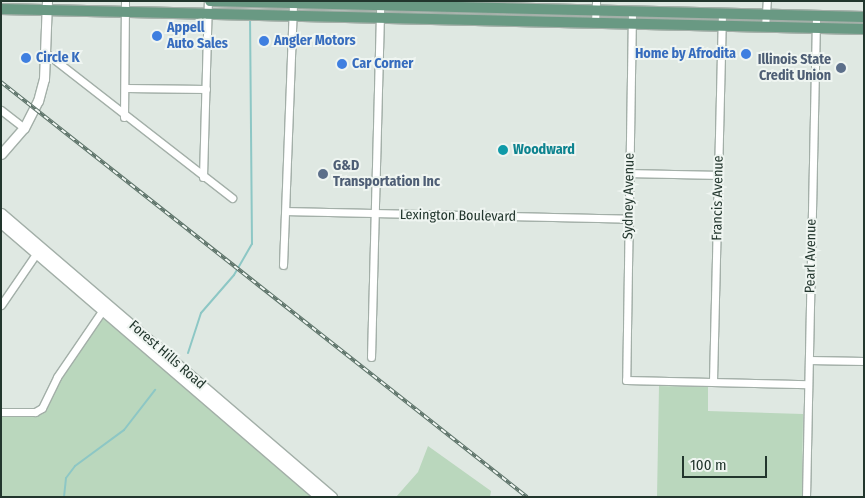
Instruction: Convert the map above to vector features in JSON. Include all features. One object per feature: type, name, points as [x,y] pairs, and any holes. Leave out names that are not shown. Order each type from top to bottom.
[{"type":"main road","points":[[209,1],[293,3],[380,11]]},
{"type":"main road","points":[[1,9],[47,5],[126,6],[208,13],[293,15],[429,9],[596,12],[722,26],[815,30],[864,29]]},
{"type":"main road","points":[[632,17],[722,14],[864,17]]},
{"type":"street","points":[[204,177],[209,1]]},
{"type":"street","points":[[765,28],[767,1]]},
{"type":"street","points":[[260,14],[261,2]]},
{"type":"street","points":[[283,265],[287,211],[293,3]]},
{"type":"street","points":[[1,154],[24,128],[38,101],[46,53],[47,5]]},
{"type":"street","points":[[124,117],[126,6]]},
{"type":"street","points":[[371,357],[380,11]]},
{"type":"street","name":"Francis Avenue","points":[[713,380],[722,14]]},
{"type":"street","name":"Pearl Avenue","points":[[806,497],[816,16]]},
{"type":"street","name":"Sydney Avenue","points":[[632,17],[626,380],[713,380]]},
{"type":"street","points":[[46,53],[124,117],[232,198]]},
{"type":"street","points":[[126,88],[206,89]]},
{"type":"street","points":[[1,110],[24,128]]},
{"type":"street","points":[[629,173],[718,175]]},
{"type":"street","name":"Lexington Boulevard","points":[[287,211],[628,219]]},
{"type":"street","name":"Forest Hills Road","points":[[1,213],[39,250],[302,476],[332,497]]},
{"type":"street","name":"Forest Hills Road","points":[[1,223],[39,250]]},
{"type":"street","points":[[1,305],[39,250]]},
{"type":"street","points":[[1,412],[35,412],[42,408],[56,377],[105,306]]},
{"type":"street","points":[[809,360],[864,361]]},
{"type":"street","points":[[713,380],[808,384]]},
{"type":"street","name":"Forest Hills Road","points":[[302,476],[320,497]]},
{"type":"green space","points":[[101,313],[316,497],[1,497],[1,412],[39,413]]},
{"type":"green space","points":[[659,386],[708,387],[708,411],[803,414],[802,497],[657,497]]},
{"type":"green space","points":[[428,446],[491,491],[490,497],[396,497],[418,472]]},
{"type":"waterway","points":[[188,353],[201,313],[234,275],[252,244],[250,21]]},
{"type":"waterway","points":[[64,497],[66,478],[75,466],[124,430],[155,390]]},
{"type":"railway","points":[[1,82],[527,497]]},
{"type":"place","name":"Appell Auto Sales","points":[[157,36]]},
{"type":"place","name":"Angler Motors","points":[[264,41]]},
{"type":"place","name":"Home by Afrodita","points":[[746,54]]},
{"type":"place","name":"Circle K","points":[[26,58]]},
{"type":"place","name":"Car Corner","points":[[342,64]]},
{"type":"place","name":"Illinois State Credit Union","points":[[841,68]]},
{"type":"place","name":"Woodward","points":[[503,150]]},
{"type":"place","name":"G&D Transportation Inc","points":[[323,174]]}]
